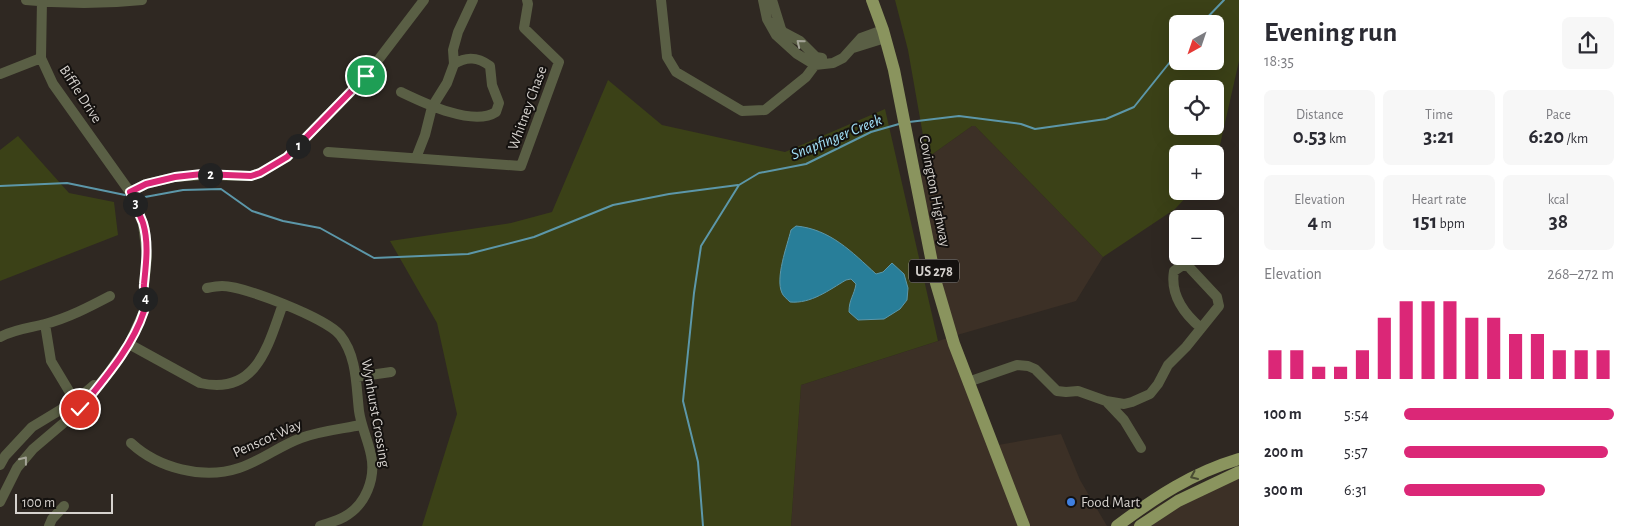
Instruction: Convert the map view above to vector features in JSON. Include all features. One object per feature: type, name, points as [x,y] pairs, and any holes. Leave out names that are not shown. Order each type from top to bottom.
[{"type":"main road","name":"Covington Highway","points":[[872,0],[884,34],[899,93],[936,283],[954,344],[1024,526]]},
{"type":"main road","points":[[1117,526],[1151,500],[1189,478],[1239,459]]},
{"type":"main road","points":[[1140,526],[1178,501],[1239,472]]},
{"type":"street","points":[[26,0],[120,3],[142,0]]},
{"type":"street","points":[[130,192],[146,184],[175,177],[202,174],[251,176],[260,173],[287,157],[366,76],[424,0]]},
{"type":"street","points":[[416,158],[425,135],[432,107],[447,83],[454,64],[453,50],[458,32],[473,0]]},
{"type":"street","name":"Whitney Chase","points":[[328,152],[521,166],[559,62],[524,28],[527,0]]},
{"type":"street","points":[[661,0],[667,57],[676,72],[742,111],[765,110],[806,77],[815,61]]},
{"type":"street","points":[[763,0],[767,19],[776,35],[797,54],[815,61],[832,64],[843,58],[861,38],[884,34]]},
{"type":"street","points":[[772,0],[781,29],[800,42],[815,61]]},
{"type":"street","name":"Biffle Drive","points":[[0,502],[18,468],[33,449],[110,372],[129,344],[145,309],[144,286],[147,257],[143,224],[130,192],[53,84],[41,58],[42,1]]},
{"type":"street","points":[[0,74],[41,58]]},
{"type":"street","points":[[401,92],[432,107],[459,114],[488,117],[496,112],[499,103],[492,85],[490,66],[482,60],[473,58],[463,58],[454,64]]},
{"type":"street","points":[[968,382],[1017,365],[1028,366],[1035,370],[1057,391],[1078,391],[1106,401],[1124,404],[1150,394],[1158,384],[1168,365],[1186,347],[1219,306],[1217,297],[1189,267],[1183,265],[1174,271],[1172,282],[1181,308],[1201,328]]},
{"type":"street","name":"Wynhurst Crossing","points":[[207,288],[222,286],[240,289],[283,304],[327,323],[340,335],[350,353],[356,378],[361,425],[371,456],[372,475],[364,498],[351,512],[343,518],[320,526]]},
{"type":"street","points":[[0,336],[16,329],[44,324],[77,313],[110,296]]},
{"type":"street","points":[[129,344],[200,382],[208,385],[227,385],[243,378],[257,365],[283,304]]},
{"type":"street","points":[[44,324],[51,362],[78,405]]},
{"type":"street","points":[[356,378],[391,372]]},
{"type":"street","points":[[1106,401],[1124,420],[1141,448]]},
{"type":"street","name":"Biffle Drive","points":[[0,465],[5,456],[32,427],[78,405]]},
{"type":"street","name":"Penscot Way","points":[[131,444],[140,452],[169,465],[187,471],[210,473],[238,469],[308,436],[361,425]]},
{"type":"street","points":[[49,526],[52,519],[64,506]]},
{"type":"shaded area","points":[[972,126],[975,126],[1103,257],[1076,301],[957,335],[943,295],[918,188],[927,158]]},
{"type":"shaded area","points":[[957,335],[998,445],[1061,434],[1080,480],[1107,526],[791,526],[801,385]]},
{"type":"shaded area","points":[[1239,468],[1239,526],[1131,526],[1159,505]]},
{"type":"green space","points":[[895,0],[1239,0],[1239,61],[1224,127],[1224,80],[1169,80],[1169,135],[1222,135],[1220,145],[1169,145],[1169,200],[1184,200],[1175,209],[1169,210],[1169,213],[1103,257],[975,126],[972,126],[927,158],[908,50]]},
{"type":"green space","points":[[608,80],[662,125],[785,152],[885,109],[938,341],[801,385],[791,526],[422,526],[457,414],[437,323],[390,241],[511,223],[552,212]]},
{"type":"green space","points":[[18,136],[69,193],[114,202],[118,235],[0,281],[0,150]]},
{"type":"water","points":[[796,226],[819,232],[840,243],[876,274],[883,272],[892,263],[904,274],[908,288],[907,300],[900,309],[884,319],[858,320],[849,312],[856,284],[851,279],[812,299],[790,302],[782,293],[780,279],[782,262],[791,230]]},
{"type":"waterway","name":"Snapfinger Creek","points":[[1210,15],[1224,0]]},
{"type":"waterway","name":"Snapfinger Creek","points":[[909,122],[959,116],[1021,124],[1035,129],[1106,119],[1134,107],[1169,63]]},
{"type":"waterway","name":"Snapfinger Creek","points":[[703,526],[698,462],[683,401],[694,293],[701,246],[739,185],[759,173],[806,164],[871,132],[899,124]]},
{"type":"waterway","points":[[0,186],[67,183],[125,195]]},
{"type":"waterway","points":[[138,196],[145,197],[183,190],[221,189],[252,211],[283,221],[320,228],[374,258],[468,254],[534,237],[613,205],[669,194],[738,185]]},
{"type":"place","name":"Food Mart","points":[[1071,502]]},
{"type":"route","points":[[80,409],[110,372],[129,344],[145,309],[144,286],[147,257],[145,238],[143,224],[130,192],[146,184],[175,177],[202,174],[251,176],[260,173],[287,157],[366,76]]}]
